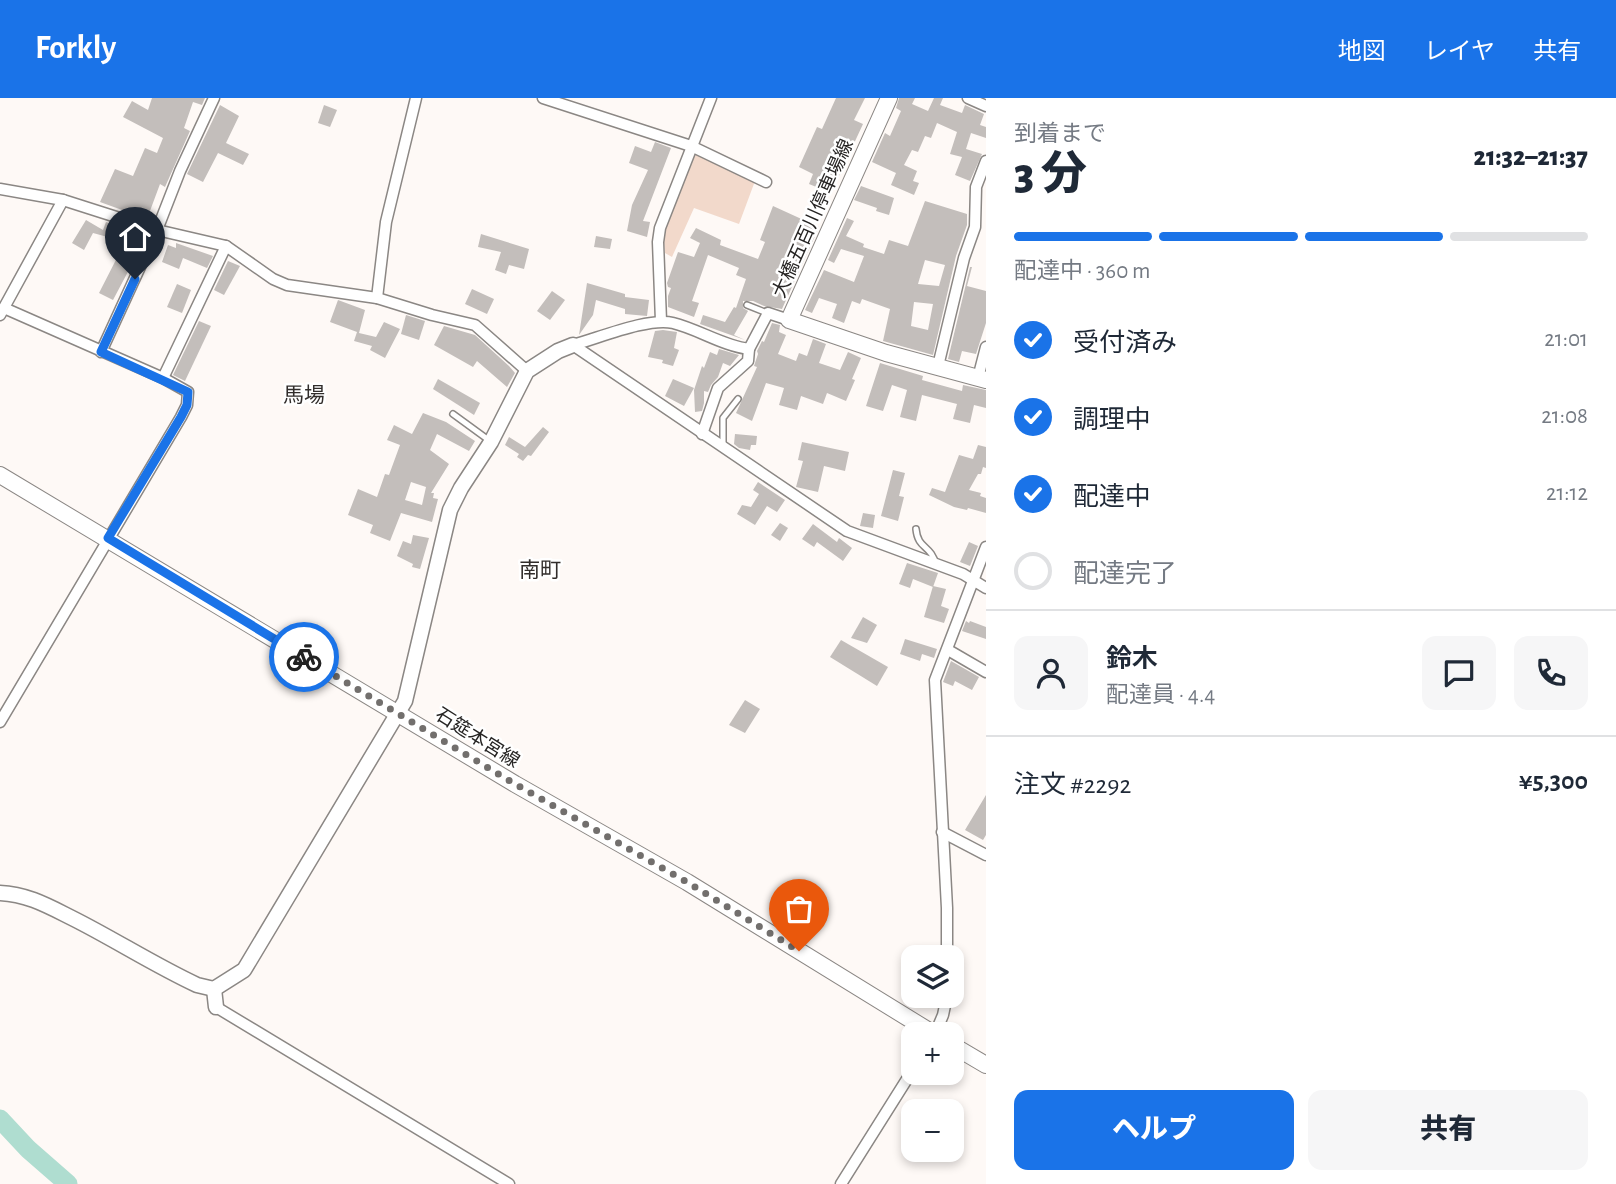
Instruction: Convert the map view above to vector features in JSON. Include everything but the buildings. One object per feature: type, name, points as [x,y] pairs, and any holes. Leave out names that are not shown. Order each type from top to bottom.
[{"type":"main road","name":"大橋五百川停車場線","points":[[889,98],[789,320],[886,353],[982,379]]},
{"type":"main road","name":"石筵本宮線","points":[[0,475],[515,784],[687,882],[915,1022]]},
{"type":"main road","points":[[964,1052],[986,1065]]},
{"type":"street","points":[[101,352],[158,230],[180,171],[214,98]]},
{"type":"street","points":[[377,298],[386,222],[416,98]]},
{"type":"street","points":[[543,98],[691,146],[766,182]]},
{"type":"street","points":[[661,321],[658,242],[660,228],[710,98]]},
{"type":"street","points":[[968,98],[986,106]]},
{"type":"street","points":[[938,366],[964,258],[975,227],[976,187],[986,161]]},
{"type":"street","points":[[0,189],[63,200],[158,230],[226,246],[273,279],[287,285],[377,298],[432,315],[475,324],[527,371]]},
{"type":"street","points":[[0,722],[187,405],[188,392],[163,378],[2,312],[63,200]]},
{"type":"street","points":[[163,378],[226,246]]},
{"type":"street","points":[[702,434],[718,388],[748,361],[749,349],[768,313],[789,320]]},
{"type":"street","points":[[0,893],[14,893],[37,901],[197,985],[214,989],[235,977],[252,960],[405,701],[450,510],[491,442],[527,371],[558,351],[573,345],[661,321],[697,330],[740,348],[749,349]]},
{"type":"street","points":[[573,345],[847,531],[963,574],[986,588]]},
{"type":"street","points":[[982,379],[986,347]]},
{"type":"street","points":[[947,945],[935,680],[974,582],[982,570],[986,547]]},
{"type":"street","points":[[948,650],[986,672]]},
{"type":"street","points":[[943,832],[986,855]]},
{"type":"street","points":[[214,989],[216,1007],[509,1184]]},
{"type":"street","points":[[841,1184],[903,1085]]},
{"type":"lane","points":[[747,305],[768,313]]},
{"type":"lane","points":[[723,448],[723,418],[738,399]]},
{"type":"lane","points":[[453,414],[491,442]]},
{"type":"lane","points":[[916,529],[918,540],[933,553],[936,565]]},
{"type":"shaded area","points":[[693,150],[755,181],[739,224],[694,208],[672,257],[665,253],[663,231]]},
{"type":"waterway","points":[[0,1119],[28,1149],[68,1184]]},
{"type":"way so far","points":[[304,657],[515,784],[687,882],[799,951]]},
{"type":"district","name":"馬場","points":[[304,395]]},
{"type":"district","name":"南町","points":[[540,570]]},
{"type":"route","points":[[135,279],[101,352],[163,378],[188,392],[188,398],[181,417],[108,538],[304,657]]}]
